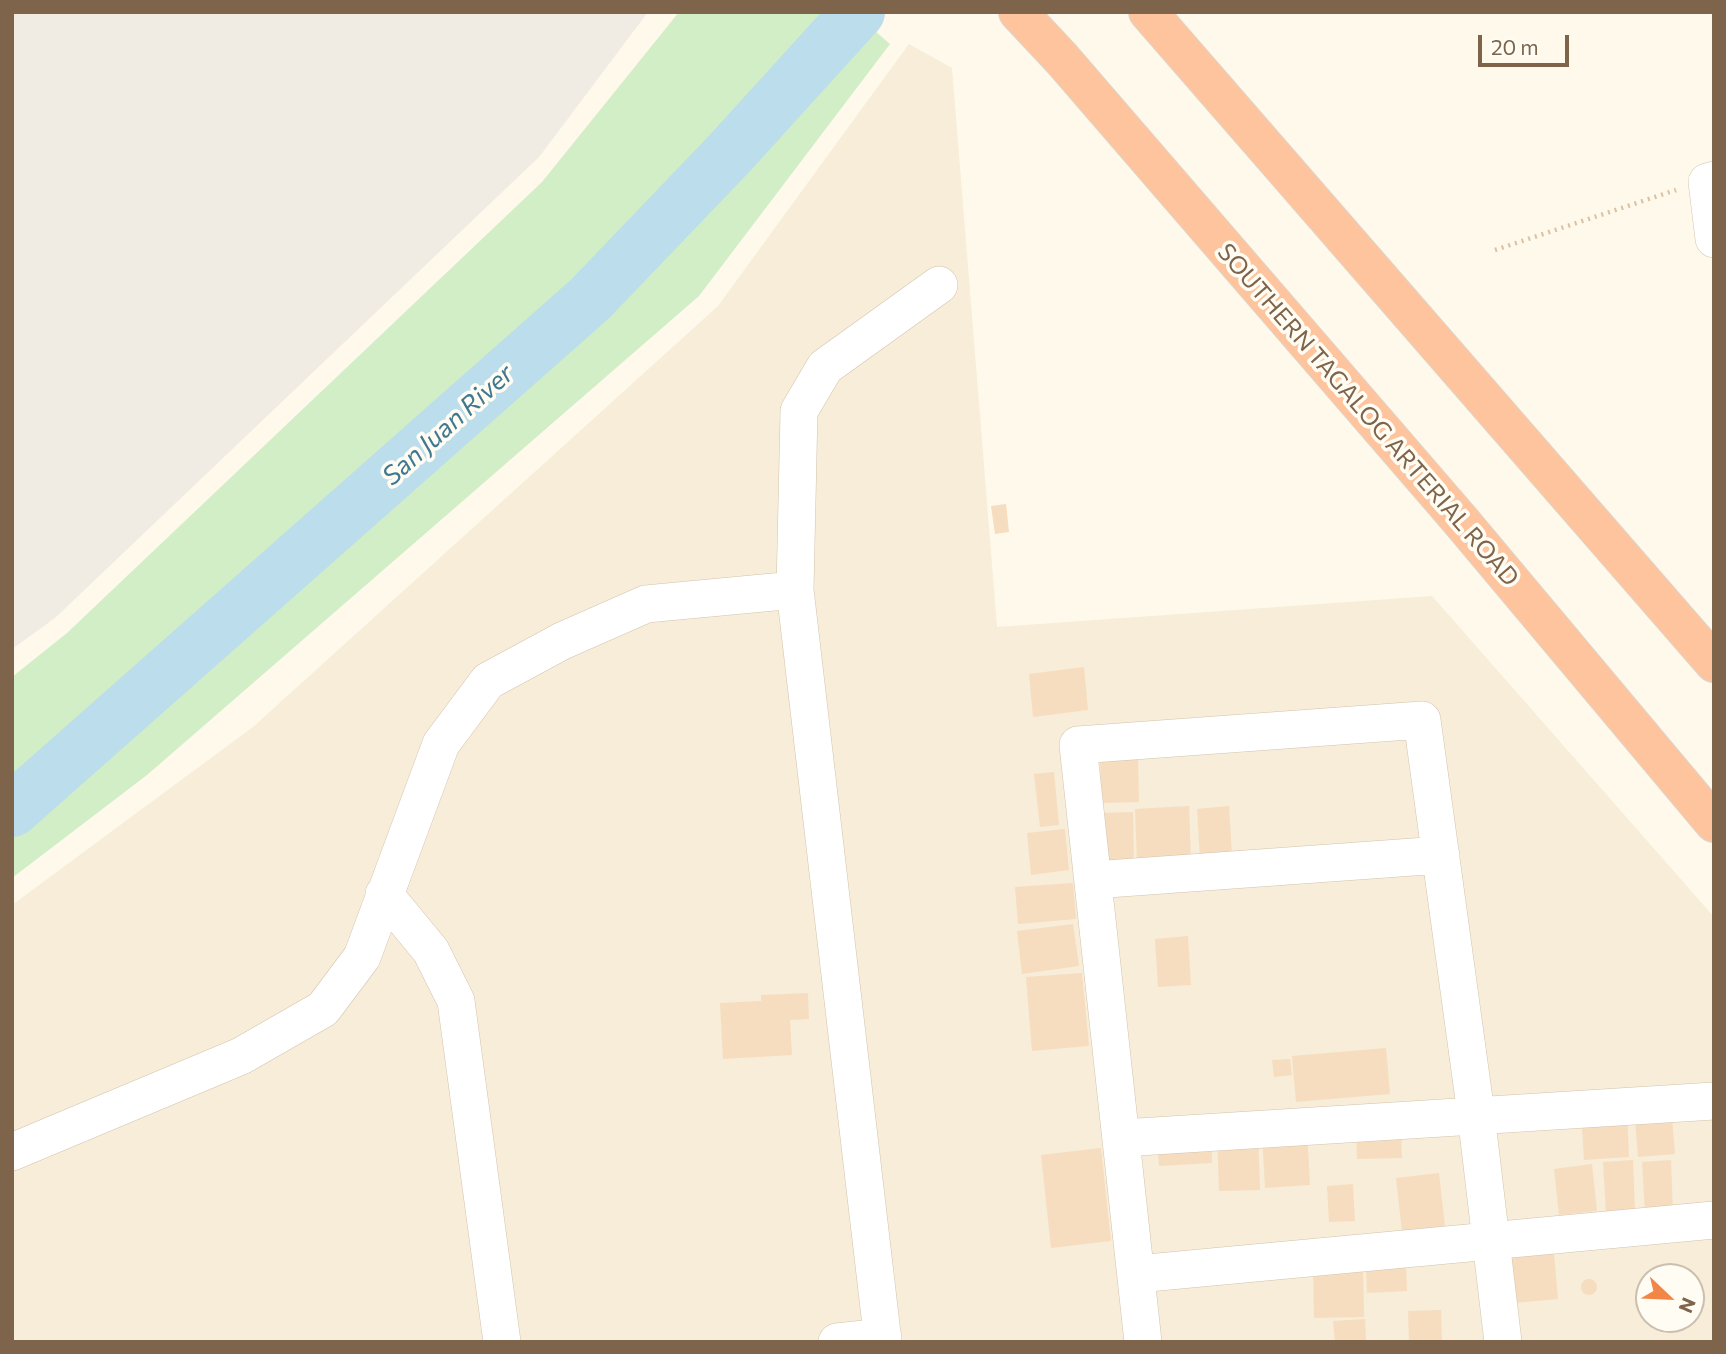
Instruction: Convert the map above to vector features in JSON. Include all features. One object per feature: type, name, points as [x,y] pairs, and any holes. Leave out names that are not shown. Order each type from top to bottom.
[{"type":"highway","name":"SOUTHERN TAGALOG ARTERIAL ROAD","points":[[1018,12],[1460,520],[1714,823]]},
{"type":"highway","points":[[1148,12],[1714,663]]},
{"type":"street","points":[[1710,181],[1714,239]]},
{"type":"street","points":[[837,1342],[883,1339],[795,590],[799,411],[825,367],[939,285]]},
{"type":"street","points":[[12,1153],[242,1056],[323,1009],[362,957],[441,744],[488,681],[562,640],[646,604],[795,590]]},
{"type":"street","points":[[1143,1342],[1078,745],[1422,720],[1476,1114],[1503,1342]]},
{"type":"street","points":[[1093,880],[1441,855]]},
{"type":"street","points":[[384,894],[431,951],[456,1001],[502,1342]]},
{"type":"street","points":[[1122,1138],[1714,1101]]},
{"type":"street","points":[[1137,1274],[1714,1220]]},
{"type":"path","points":[[1494,250],[1674,190],[1710,181]]},
{"type":"shaded area","points":[[12,12],[648,12],[539,157],[55,618],[12,649]]},
{"type":"shaded area","points":[[909,44],[952,68],[997,627],[1432,596],[1714,917],[1714,1342],[12,1342],[12,905],[253,727],[718,306]]},
{"type":"green space","points":[[679,12],[853,12],[890,44],[699,296],[147,775],[12,878],[12,677],[67,633],[542,182]]},
{"type":"building","points":[[1006,504],[1009,532],[995,534],[991,506]]},
{"type":"building","points":[[1084,667],[1088,710],[1033,717],[1029,674]]},
{"type":"building","points":[[1138,758],[1139,802],[1102,803],[1100,760]]},
{"type":"building","points":[[1054,772],[1059,825],[1040,827],[1034,774]]},
{"type":"building","points":[[1189,806],[1191,861],[1137,863],[1135,809]]},
{"type":"building","points":[[1229,806],[1232,855],[1200,857],[1197,809]]},
{"type":"building","points":[[1133,812],[1134,866],[1100,867],[1100,813]]},
{"type":"building","points":[[1065,829],[1069,870],[1031,875],[1027,833]]},
{"type":"building","points":[[1073,883],[1076,919],[1018,924],[1015,887]]},
{"type":"building","points":[[1073,924],[1079,966],[1022,974],[1017,931]]},
{"type":"building","points":[[1188,936],[1191,985],[1158,987],[1155,939]]},
{"type":"building","points":[[1082,973],[1089,1046],[1032,1051],[1026,977]]},
{"type":"building","points":[[808,993],[809,1019],[790,1020],[792,1055],[723,1059],[720,1003],[761,1001],[761,995]]},
{"type":"building","points":[[1386,1048],[1390,1094],[1296,1102],[1292,1056]]},
{"type":"building","points":[[1290,1059],[1292,1075],[1274,1077],[1272,1060]]},
{"type":"building","points":[[1671,1105],[1675,1154],[1638,1157],[1634,1108]]},
{"type":"building","points":[[1627,1109],[1629,1157],[1584,1160],[1581,1111]]},
{"type":"building","points":[[1401,1127],[1402,1158],[1357,1159],[1356,1129]]},
{"type":"building","points":[[1307,1130],[1310,1185],[1265,1188],[1262,1133]]},
{"type":"building","points":[[1258,1131],[1260,1190],[1219,1191],[1217,1133]]},
{"type":"building","points":[[1211,1134],[1212,1163],[1159,1166],[1157,1137]]},
{"type":"building","points":[[1101,1148],[1111,1241],[1051,1248],[1041,1155]]},
{"type":"building","points":[[1633,1160],[1635,1211],[1606,1213],[1603,1162]]},
{"type":"building","points":[[1671,1160],[1673,1212],[1645,1214],[1642,1162]]},
{"type":"building","points":[[1592,1164],[1597,1211],[1559,1215],[1554,1169]]},
{"type":"building","points":[[1439,1173],[1445,1226],[1402,1232],[1396,1178]]},
{"type":"building","points":[[1353,1184],[1355,1221],[1329,1222],[1327,1186]]},
{"type":"building","points":[[1553,1243],[1558,1299],[1502,1304],[1498,1249]]},
{"type":"building","points":[[1363,1263],[1364,1317],[1314,1318],[1313,1265]]},
{"type":"building","points":[[1406,1263],[1407,1291],[1367,1293],[1366,1264]]},
{"type":"building","points":[[1589,1279],[1595,1281],[1595,1293],[1589,1295],[1583,1293],[1581,1287],[1583,1281]]},
{"type":"building","points":[[1441,1310],[1442,1342],[1409,1342],[1408,1311]]},
{"type":"building","points":[[1365,1319],[1366,1342],[1335,1342],[1333,1321]]},
{"type":"waterway","name":"San Juan River","points":[[12,810],[590,299],[729,154],[858,12]]}]
